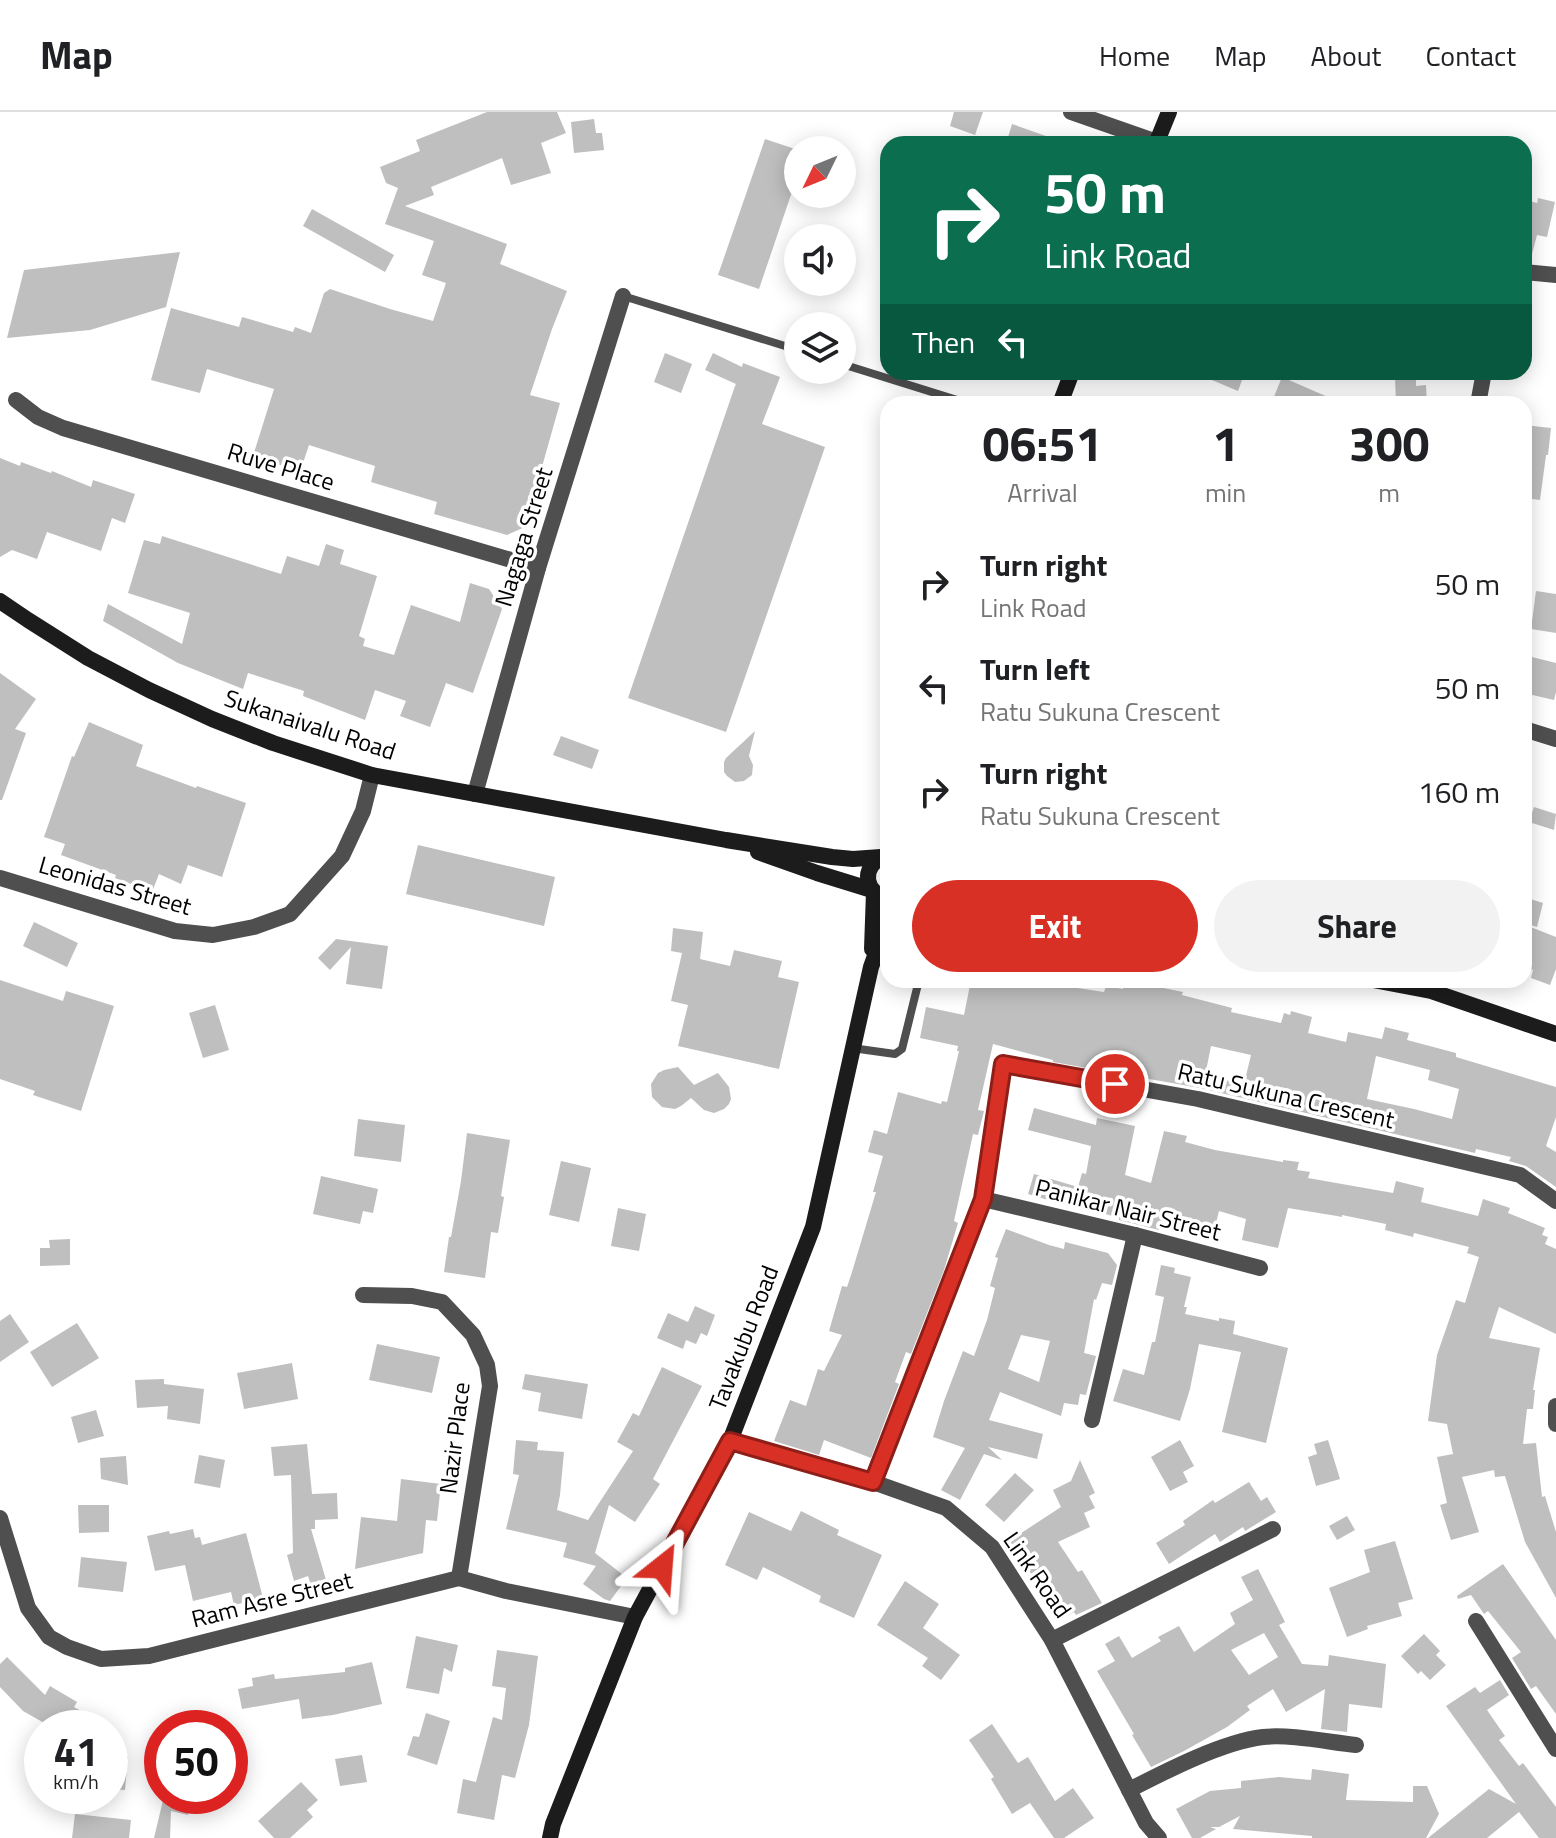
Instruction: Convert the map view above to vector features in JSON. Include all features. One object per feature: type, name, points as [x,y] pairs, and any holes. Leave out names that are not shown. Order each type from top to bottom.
[{"type":"main road","points":[[1159,136],[1169,112]]},
{"type":"main road","name":"Sukanaivalu Road","points":[[0,601],[88,658],[149,690],[273,743],[372,775],[832,857],[880,854]]},
{"type":"main road","name":"Sukanaivalu Road","points":[[726,840],[878,893]]},
{"type":"main road","name":"Tavakubu Road","points":[[871,967],[878,893],[869,883],[870,867],[880,858]]},
{"type":"main road","name":"Tavakubu Road","points":[[550,1838],[635,1617],[730,1441],[813,1227],[871,967],[880,942]]},
{"type":"main road","points":[[1415,988],[1556,1034]]},
{"type":"street","points":[[1071,112],[1137,136]]},
{"type":"street","points":[[1532,273],[1556,275]]},
{"type":"street","name":"Nagaga Street","points":[[475,794],[538,568],[623,296]]},
{"type":"street","name":"Ruve Place","points":[[16,400],[38,417],[63,428],[538,568]]},
{"type":"street","points":[[1532,732],[1556,739]]},
{"type":"street","name":"Leonidas Street","points":[[0,878],[175,931],[213,935],[254,927],[290,914],[342,856],[363,811],[372,775]]},
{"type":"street","name":"Ratu Sukuna Crescent","points":[[873,1482],[983,1199],[1003,1064],[1198,1099],[1520,1175],[1556,1201]]},
{"type":"street","name":"Panikar Nair Street","points":[[983,1199],[1260,1268]]},
{"type":"street","points":[[1092,1420],[1135,1235]]},
{"type":"street","name":"Nazir Place","points":[[363,1295],[412,1296],[442,1302],[473,1335],[487,1365],[490,1386],[459,1578]]},
{"type":"street","points":[[1556,1406],[1556,1424]]},
{"type":"street","name":"Link Road","points":[[730,1441],[873,1482],[946,1508],[992,1547],[1052,1640],[1146,1823],[1159,1838]]},
{"type":"street","name":"Ram Asre Street","points":[[0,1518],[28,1608],[49,1637],[101,1659],[149,1656],[459,1578],[506,1591],[635,1617]]},
{"type":"street","points":[[1052,1640],[1273,1529]]},
{"type":"street","points":[[1476,1621],[1556,1749]]},
{"type":"street","points":[[1129,1790],[1228,1745],[1263,1737],[1356,1745]]},
{"type":"lane","points":[[623,296],[784,346]]},
{"type":"lane","points":[[856,368],[880,376]]},
{"type":"lane","points":[[893,380],[944,396]]},
{"type":"lane","points":[[852,1048],[895,1054],[902,1049],[917,988]]},
{"type":"building","points":[[487,112],[557,112],[566,133],[541,143],[551,173],[511,185],[502,158],[431,187],[434,195],[405,206],[507,244],[500,264],[567,291],[530,395],[560,403],[525,527],[507,535],[434,514],[437,502],[371,482],[375,466],[309,445],[300,472],[253,456],[274,389],[207,369],[200,393],[151,380],[171,308],[239,327],[242,317],[293,332],[295,327],[311,333],[324,293],[330,289],[433,321],[446,283],[422,275],[434,241],[385,224],[398,188],[386,183],[380,167],[420,151],[416,140]]},
{"type":"building","points":[[954,112],[983,112],[975,135],[950,126]]},
{"type":"building","points":[[594,119],[596,133],[602,133],[604,150],[574,153],[571,122]]},
{"type":"building","points":[[1012,124],[1046,136],[1008,136]]},
{"type":"building","points":[[765,139],[784,145],[784,208],[786,208],[759,289],[718,275]]},
{"type":"building","points":[[1538,198],[1555,202],[1547,237],[1537,235],[1532,254],[1532,202],[1537,203]]},
{"type":"building","points":[[312,209],[394,255],[385,272],[303,226]]},
{"type":"building","points":[[180,252],[166,307],[90,330],[7,338],[24,270]]},
{"type":"building","points":[[665,353],[692,364],[681,393],[654,382]]},
{"type":"building","points":[[713,353],[742,367],[743,363],[780,377],[762,424],[825,447],[726,732],[628,698],[736,384],[705,370]]},
{"type":"building","points":[[1212,380],[1242,380],[1238,391]]},
{"type":"building","points":[[1281,380],[1289,380],[1326,396],[1274,396]]},
{"type":"building","points":[[1395,380],[1416,380],[1416,386],[1426,385],[1427,396],[1396,396]]},
{"type":"building","points":[[1532,426],[1551,428],[1540,500],[1532,499]]},
{"type":"building","points":[[0,458],[20,466],[21,462],[52,471],[91,487],[93,480],[135,494],[125,523],[112,518],[101,551],[47,532],[37,559],[12,550],[0,557]]},
{"type":"building","points":[[162,536],[281,574],[287,556],[319,566],[326,544],[344,550],[340,564],[377,576],[359,636],[365,639],[363,646],[394,655],[411,605],[460,622],[470,583],[489,589],[502,609],[473,693],[446,683],[430,727],[400,716],[406,701],[375,690],[365,720],[303,696],[304,691],[248,673],[243,689],[178,663],[103,621],[108,604],[182,644],[190,613],[128,593],[144,540],[160,544]]},
{"type":"building","points":[[1536,591],[1556,594],[1556,633],[1532,629]]},
{"type":"building","points":[[1532,657],[1556,663],[1554,700],[1532,695]]},
{"type":"building","points":[[0,673],[36,699],[15,729],[26,733],[2,800],[0,800]]},
{"type":"building","points":[[89,722],[143,745],[136,766],[246,803],[222,877],[188,865],[181,884],[159,874],[152,892],[61,855],[65,844],[44,837],[72,756]]},
{"type":"building","points":[[755,731],[749,756],[753,765],[752,775],[744,781],[735,782],[724,772],[724,762]]},
{"type":"building","points":[[561,736],[599,750],[592,769],[553,755]]},
{"type":"building","points":[[1534,807],[1556,814],[1554,830],[1532,823]]},
{"type":"building","points":[[418,845],[555,877],[544,926],[406,894]]},
{"type":"building","points":[[1532,900],[1543,903],[1537,927],[1532,925]]},
{"type":"building","points":[[34,922],[78,943],[67,967],[23,946]]},
{"type":"building","points":[[673,928],[703,932],[700,959],[730,966],[734,950],[782,961],[778,977],[799,982],[779,1069],[678,1046],[688,1005],[671,1001],[682,953],[671,951]]},
{"type":"building","points":[[1532,928],[1556,937],[1556,969],[1550,985],[1532,978]]},
{"type":"building","points":[[336,939],[388,946],[382,989],[346,984],[351,947],[330,970],[318,958]]},
{"type":"building","points":[[0,980],[63,1001],[66,991],[114,1006],[81,1111],[33,1095],[35,1091],[0,1079]]},
{"type":"building","points":[[969,988],[1077,988],[1104,992],[1105,988],[1163,988],[1232,1008],[1231,1012],[1281,1023],[1284,1013],[1290,1015],[1291,1011],[1312,1017],[1308,1033],[1346,1042],[1348,1032],[1382,1039],[1385,1027],[1409,1033],[1407,1040],[1556,1087],[1556,1117],[1546,1146],[1556,1152],[1556,1187],[1526,1166],[1509,1161],[1511,1157],[1476,1149],[1475,1153],[1200,1088],[1053,1062],[993,1044],[978,1110],[984,1111],[978,1135],[973,1134],[954,1221],[958,1223],[944,1270],[911,1354],[906,1352],[895,1382],[899,1384],[871,1458],[824,1440],[819,1455],[774,1441],[790,1400],[806,1406],[818,1369],[824,1371],[842,1335],[829,1331],[842,1286],[847,1287],[876,1192],[873,1192],[883,1156],[868,1152],[874,1130],[887,1134],[898,1092],[941,1104],[942,1101],[947,1102],[958,1046],[920,1038],[926,1007],[964,1015]],"holes":[[[1211,1046],[1251,1055],[1244,1084],[1205,1076]],[[1376,1056],[1430,1070],[1428,1080],[1459,1089],[1452,1119],[1367,1099]]]},
{"type":"building","points":[[215,1005],[229,1050],[203,1058],[189,1013]]},
{"type":"building","points":[[678,1067],[694,1085],[718,1073],[729,1087],[729,1104],[714,1113],[704,1110],[691,1098],[675,1109],[662,1107],[652,1097],[651,1084],[658,1073]]},
{"type":"building","points":[[1034,1108],[1096,1125],[1097,1118],[1135,1126],[1125,1175],[1151,1183],[1164,1131],[1187,1136],[1185,1142],[1215,1150],[1299,1162],[1297,1170],[1310,1172],[1308,1178],[1393,1193],[1396,1181],[1424,1188],[1421,1202],[1478,1216],[1483,1199],[1510,1208],[1508,1213],[1545,1228],[1542,1235],[1548,1237],[1545,1244],[1556,1249],[1556,1334],[1499,1307],[1489,1338],[1540,1348],[1533,1409],[1527,1409],[1523,1444],[1536,1443],[1542,1497],[1545,1496],[1556,1532],[1556,1598],[1525,1542],[1505,1476],[1495,1477],[1494,1470],[1462,1477],[1479,1532],[1451,1540],[1440,1505],[1447,1503],[1437,1457],[1453,1454],[1447,1424],[1428,1421],[1437,1355],[1456,1300],[1465,1303],[1479,1257],[1467,1253],[1469,1247],[1414,1233],[1413,1237],[1385,1230],[1386,1224],[1288,1208],[1278,1248],[1242,1240],[1246,1219],[1219,1211],[1214,1231],[1207,1229],[1205,1236],[1160,1224],[1159,1230],[1059,1200],[1058,1203],[1028,1194],[1034,1174],[1078,1187],[1082,1173],[1086,1174],[1091,1146],[1028,1130]]},
{"type":"building","points":[[358,1119],[405,1125],[401,1162],[354,1156]]},
{"type":"building","points":[[467,1133],[510,1140],[498,1233],[491,1232],[485,1278],[444,1272]]},
{"type":"building","points":[[561,1161],[591,1168],[579,1222],[549,1215]]},
{"type":"building","points":[[321,1176],[378,1189],[373,1213],[363,1211],[360,1224],[313,1214]]},
{"type":"building","points":[[618,1208],[646,1214],[639,1251],[611,1246]]},
{"type":"building","points":[[1006,1229],[1064,1249],[1065,1242],[1108,1253],[1117,1265],[1112,1285],[1102,1283],[1094,1299],[1084,1353],[1096,1356],[1086,1395],[1080,1394],[1078,1405],[1064,1403],[1061,1416],[1000,1392],[989,1420],[1043,1434],[1037,1459],[988,1447],[1002,1460],[984,1454],[960,1500],[941,1490],[965,1448],[933,1437],[963,1351],[974,1356],[987,1320],[995,1288],[990,1286],[998,1258],[995,1257]],"holes":[[[1021,1335],[1050,1341],[1039,1382],[1008,1369]]]},
{"type":"building","points":[[70,1239],[70,1265],[40,1266],[40,1248],[50,1248],[49,1240]]},
{"type":"building","points":[[1161,1265],[1175,1268],[1174,1273],[1191,1277],[1185,1314],[1235,1321],[1233,1334],[1288,1348],[1266,1443],[1222,1432],[1241,1352],[1199,1344],[1180,1421],[1113,1401],[1123,1369],[1144,1375],[1152,1342],[1155,1342],[1164,1297],[1155,1295]]},
{"type":"building","points":[[695,1306],[715,1315],[707,1336],[701,1333],[696,1344],[686,1340],[683,1349],[657,1338],[668,1313],[688,1322]]},
{"type":"building","points":[[10,1314],[29,1342],[0,1362],[0,1321]]},
{"type":"building","points":[[77,1323],[99,1358],[52,1387],[30,1352]]},
{"type":"building","points":[[377,1344],[440,1357],[432,1393],[369,1380]]},
{"type":"building","points":[[292,1363],[298,1399],[244,1409],[237,1373]]},
{"type":"building","points":[[662,1367],[702,1386],[653,1479],[660,1484],[635,1522],[609,1505],[595,1553],[627,1578],[610,1601],[583,1584],[596,1566],[563,1557],[567,1543],[506,1529],[519,1475],[513,1474],[516,1440],[538,1442],[537,1450],[564,1452],[557,1510],[588,1520],[633,1451],[617,1442],[633,1413],[639,1416]]},
{"type":"building","points":[[525,1374],[588,1384],[582,1419],[538,1411],[541,1393],[522,1389]]},
{"type":"building","points":[[164,1379],[164,1384],[204,1389],[200,1424],[167,1419],[168,1406],[137,1408],[135,1380]]},
{"type":"building","points":[[96,1410],[104,1436],[78,1443],[71,1417]]},
{"type":"building","points":[[1180,1440],[1194,1466],[1183,1472],[1188,1482],[1170,1491],[1151,1457]]},
{"type":"building","points":[[1328,1440],[1340,1479],[1316,1486],[1308,1457],[1317,1454],[1314,1444]]},
{"type":"building","points":[[307,1444],[312,1494],[337,1493],[338,1519],[315,1520],[315,1529],[311,1529],[326,1580],[311,1585],[308,1576],[294,1581],[287,1555],[293,1553],[291,1475],[274,1476],[271,1447]]},
{"type":"building","points":[[199,1455],[225,1460],[220,1488],[194,1483]]},
{"type":"building","points":[[126,1456],[128,1485],[101,1479],[100,1458]]},
{"type":"building","points":[[1080,1460],[1095,1493],[1089,1496],[1095,1508],[1084,1513],[1090,1527],[1058,1542],[1078,1572],[1082,1570],[1102,1603],[1067,1616],[1041,1574],[1034,1578],[1009,1541],[1061,1507],[1053,1490],[1071,1481]]},
{"type":"building","points":[[1015,1473],[1034,1490],[1004,1522],[985,1505]]},
{"type":"building","points":[[401,1479],[441,1484],[437,1521],[426,1520],[423,1553],[355,1569],[361,1517],[397,1521]]},
{"type":"building","points":[[1249,1482],[1261,1501],[1267,1497],[1276,1512],[1220,1542],[1215,1534],[1169,1564],[1156,1543],[1185,1525],[1183,1521],[1213,1500],[1215,1503]]},
{"type":"building","points":[[78,1505],[109,1505],[109,1532],[79,1533]]},
{"type":"building","points":[[801,1511],[839,1530],[837,1535],[882,1555],[854,1618],[819,1602],[821,1596],[763,1567],[757,1580],[725,1565],[749,1512],[791,1531]]},
{"type":"building","points":[[1347,1516],[1355,1530],[1337,1540],[1329,1526]]},
{"type":"building","points":[[193,1529],[195,1538],[200,1537],[202,1545],[246,1533],[263,1598],[234,1605],[231,1592],[193,1601],[185,1565],[155,1571],[147,1536]]},
{"type":"building","points":[[1395,1541],[1413,1599],[1398,1603],[1402,1616],[1367,1626],[1368,1629],[1347,1637],[1329,1588],[1370,1572],[1364,1550]]},
{"type":"building","points":[[81,1557],[127,1562],[123,1592],[78,1587]]},
{"type":"building","points":[[1503,1564],[1556,1640],[1556,1714],[1536,1686],[1531,1689],[1512,1658],[1521,1652],[1488,1611],[1484,1614],[1471,1595],[1458,1599],[1457,1596]]},
{"type":"building","points":[[1258,1569],[1285,1622],[1279,1625],[1302,1664],[1328,1666],[1329,1655],[1386,1664],[1382,1708],[1349,1704],[1347,1732],[1321,1729],[1325,1689],[1286,1712],[1273,1689],[1247,1706],[1250,1710],[1227,1727],[1151,1767],[1097,1671],[1115,1661],[1105,1644],[1119,1636],[1132,1658],[1161,1641],[1158,1637],[1179,1626],[1194,1652],[1235,1624],[1230,1613],[1253,1600],[1241,1577]],"holes":[[[1264,1633],[1278,1657],[1249,1675],[1231,1650]]]},
{"type":"building","points":[[905,1581],[939,1604],[923,1628],[960,1655],[941,1680],[922,1666],[928,1658],[877,1625]]},
{"type":"building","points":[[1424,1634],[1440,1651],[1436,1655],[1446,1665],[1430,1680],[1421,1671],[1418,1674],[1401,1656]]},
{"type":"building","points":[[416,1636],[458,1645],[452,1672],[444,1668],[439,1694],[406,1688]]},
{"type":"building","points":[[497,1650],[538,1656],[529,1725],[515,1778],[502,1775],[494,1820],[457,1813],[463,1779],[476,1782],[493,1717],[502,1720],[506,1688],[492,1686]]},
{"type":"building","points":[[7,1657],[45,1695],[50,1686],[77,1702],[74,1707],[79,1710],[23,1711],[0,1687],[0,1664]]},
{"type":"building","points":[[372,1662],[382,1704],[302,1719],[299,1699],[242,1709],[238,1689],[253,1686],[252,1678],[274,1674],[275,1679],[345,1672],[345,1668]]},
{"type":"building","points":[[1500,1680],[1509,1695],[1487,1710],[1505,1736],[1499,1740],[1519,1766],[1523,1763],[1556,1807],[1556,1838],[1539,1838],[1519,1812],[1487,1838],[1428,1838],[1489,1789],[1516,1804],[1446,1706],[1475,1687],[1480,1693]]},
{"type":"building","points":[[426,1713],[450,1721],[437,1765],[407,1755],[413,1736],[419,1737]]},
{"type":"building","points":[[992,1724],[1018,1763],[1028,1757],[1055,1801],[1073,1788],[1094,1818],[1064,1838],[1054,1838],[1030,1803],[1012,1814],[991,1779],[994,1777],[969,1740]]},
{"type":"building","points":[[362,1755],[367,1782],[340,1786],[335,1759]]},
{"type":"building","points":[[1312,1769],[1349,1774],[1346,1800],[1413,1802],[1413,1786],[1427,1786],[1439,1814],[1426,1838],[1312,1838],[1233,1829],[1240,1816],[1219,1827],[1210,1827],[1216,1829],[1200,1838],[1192,1838],[1176,1809],[1210,1791],[1241,1788],[1241,1781],[1279,1777],[1311,1780]]},
{"type":"building","points":[[301,1782],[318,1800],[307,1810],[313,1817],[290,1838],[274,1838],[258,1821]]},
{"type":"building","points":[[75,1814],[131,1820],[129,1838],[72,1838]]},
{"type":"building","points":[[160,1814],[171,1814],[170,1838],[154,1838]]},
{"type":"route","points":[[662,1567],[730,1441],[873,1482],[983,1199],[1003,1064],[1115,1084]]}]
